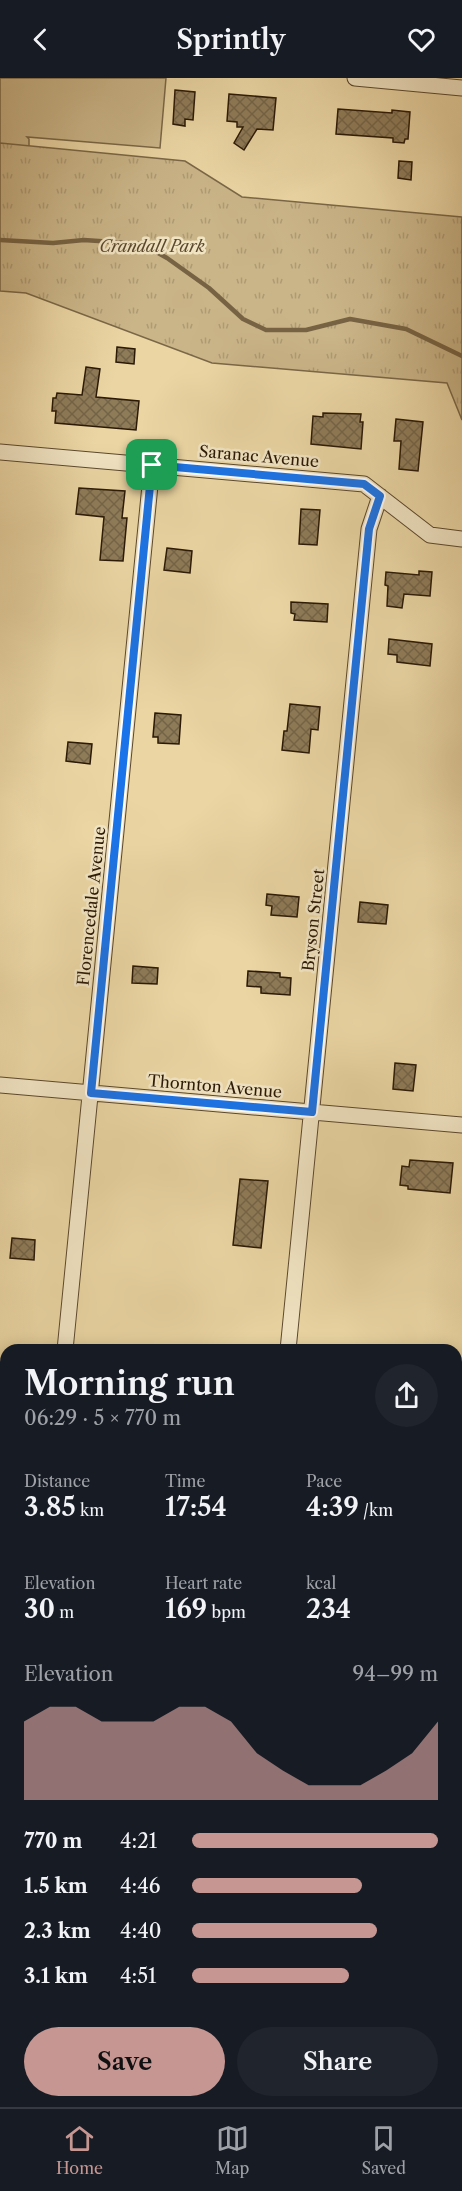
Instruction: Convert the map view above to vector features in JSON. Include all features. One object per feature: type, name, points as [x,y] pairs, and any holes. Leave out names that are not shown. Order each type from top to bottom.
[{"type":"street","points":[[355,78],[462,88]]},
{"type":"street","name":"Saranac Avenue","points":[[0,452],[364,484],[430,535],[462,539]]},
{"type":"street","name":"Florencedale Avenue","points":[[66,1344],[152,465]]},
{"type":"street","name":"Bryson Street","points":[[289,1344],[369,529],[380,496]]},
{"type":"street","name":"Thornton Avenue","points":[[0,1085],[462,1125]]},
{"type":"green space","points":[[0,78],[166,78],[160,148],[27,137],[29,146],[11,215],[0,231]]},
{"type":"green space","name":"Crandall Park","points":[[0,143],[185,161],[242,197],[462,217],[462,420],[447,383],[212,363],[26,293],[0,291]]},
{"type":"building","points":[[175,90],[195,92],[193,120],[185,119],[185,126],[173,124]]},
{"type":"building","points":[[229,94],[276,98],[273,130],[257,129],[244,150],[234,143],[243,127],[237,127],[237,122],[227,121]]},
{"type":"building","points":[[338,109],[410,112],[408,139],[405,139],[404,143],[393,142],[393,138],[336,134]]},
{"type":"building","points":[[399,161],[412,162],[411,180],[398,178]]},
{"type":"building","points":[[117,347],[135,349],[134,364],[116,362]]},
{"type":"building","points":[[86,367],[100,369],[96,397],[139,401],[136,430],[55,423],[56,411],[52,411],[53,398],[56,398],[57,393],[82,395]]},
{"type":"building","points":[[323,413],[361,414],[360,422],[363,422],[361,449],[311,444],[313,416],[323,417]]},
{"type":"building","points":[[396,419],[423,422],[418,471],[399,469],[401,441],[394,441]]},
{"type":"building","points":[[79,488],[125,491],[122,518],[127,518],[123,561],[100,560],[104,517],[76,514]]},
{"type":"building","points":[[301,509],[320,510],[317,545],[299,544]]},
{"type":"building","points":[[167,548],[192,551],[190,573],[164,570]]},
{"type":"building","points":[[419,571],[432,572],[430,596],[404,594],[402,608],[387,606],[386,572],[419,575]]},
{"type":"building","points":[[291,602],[328,604],[327,622],[294,620],[295,614],[291,613]]},
{"type":"building","points":[[389,639],[432,644],[430,666],[397,662],[397,655],[388,654]]},
{"type":"building","points":[[290,704],[320,707],[318,730],[311,729],[309,753],[282,750]]},
{"type":"building","points":[[155,713],[181,715],[179,744],[158,743],[158,737],[153,737]]},
{"type":"building","points":[[68,742],[92,744],[90,764],[66,761]]},
{"type":"building","points":[[267,894],[299,897],[297,917],[271,915],[272,906],[266,905]]},
{"type":"building","points":[[360,902],[388,905],[386,924],[358,922]]},
{"type":"building","points":[[133,966],[158,968],[157,984],[132,983]]},
{"type":"building","points":[[248,971],[280,973],[280,977],[291,978],[290,995],[261,993],[261,987],[247,986]]},
{"type":"building","points":[[395,1063],[416,1065],[413,1091],[393,1089]]},
{"type":"building","points":[[410,1160],[453,1163],[450,1193],[408,1189],[408,1186],[400,1185],[402,1166],[409,1167]]},
{"type":"building","points":[[240,1179],[268,1181],[261,1248],[233,1245]]},
{"type":"building","points":[[12,1238],[35,1240],[34,1260],[10,1258]]},
{"type":"waterway","points":[[0,240],[53,243],[84,240],[142,244],[167,258],[209,288],[243,319],[266,330],[306,330],[350,319],[406,329],[462,356]]},
{"type":"route","points":[[152,465],[364,484],[380,496],[369,529],[312,1112],[91,1093],[152,465]]}]
